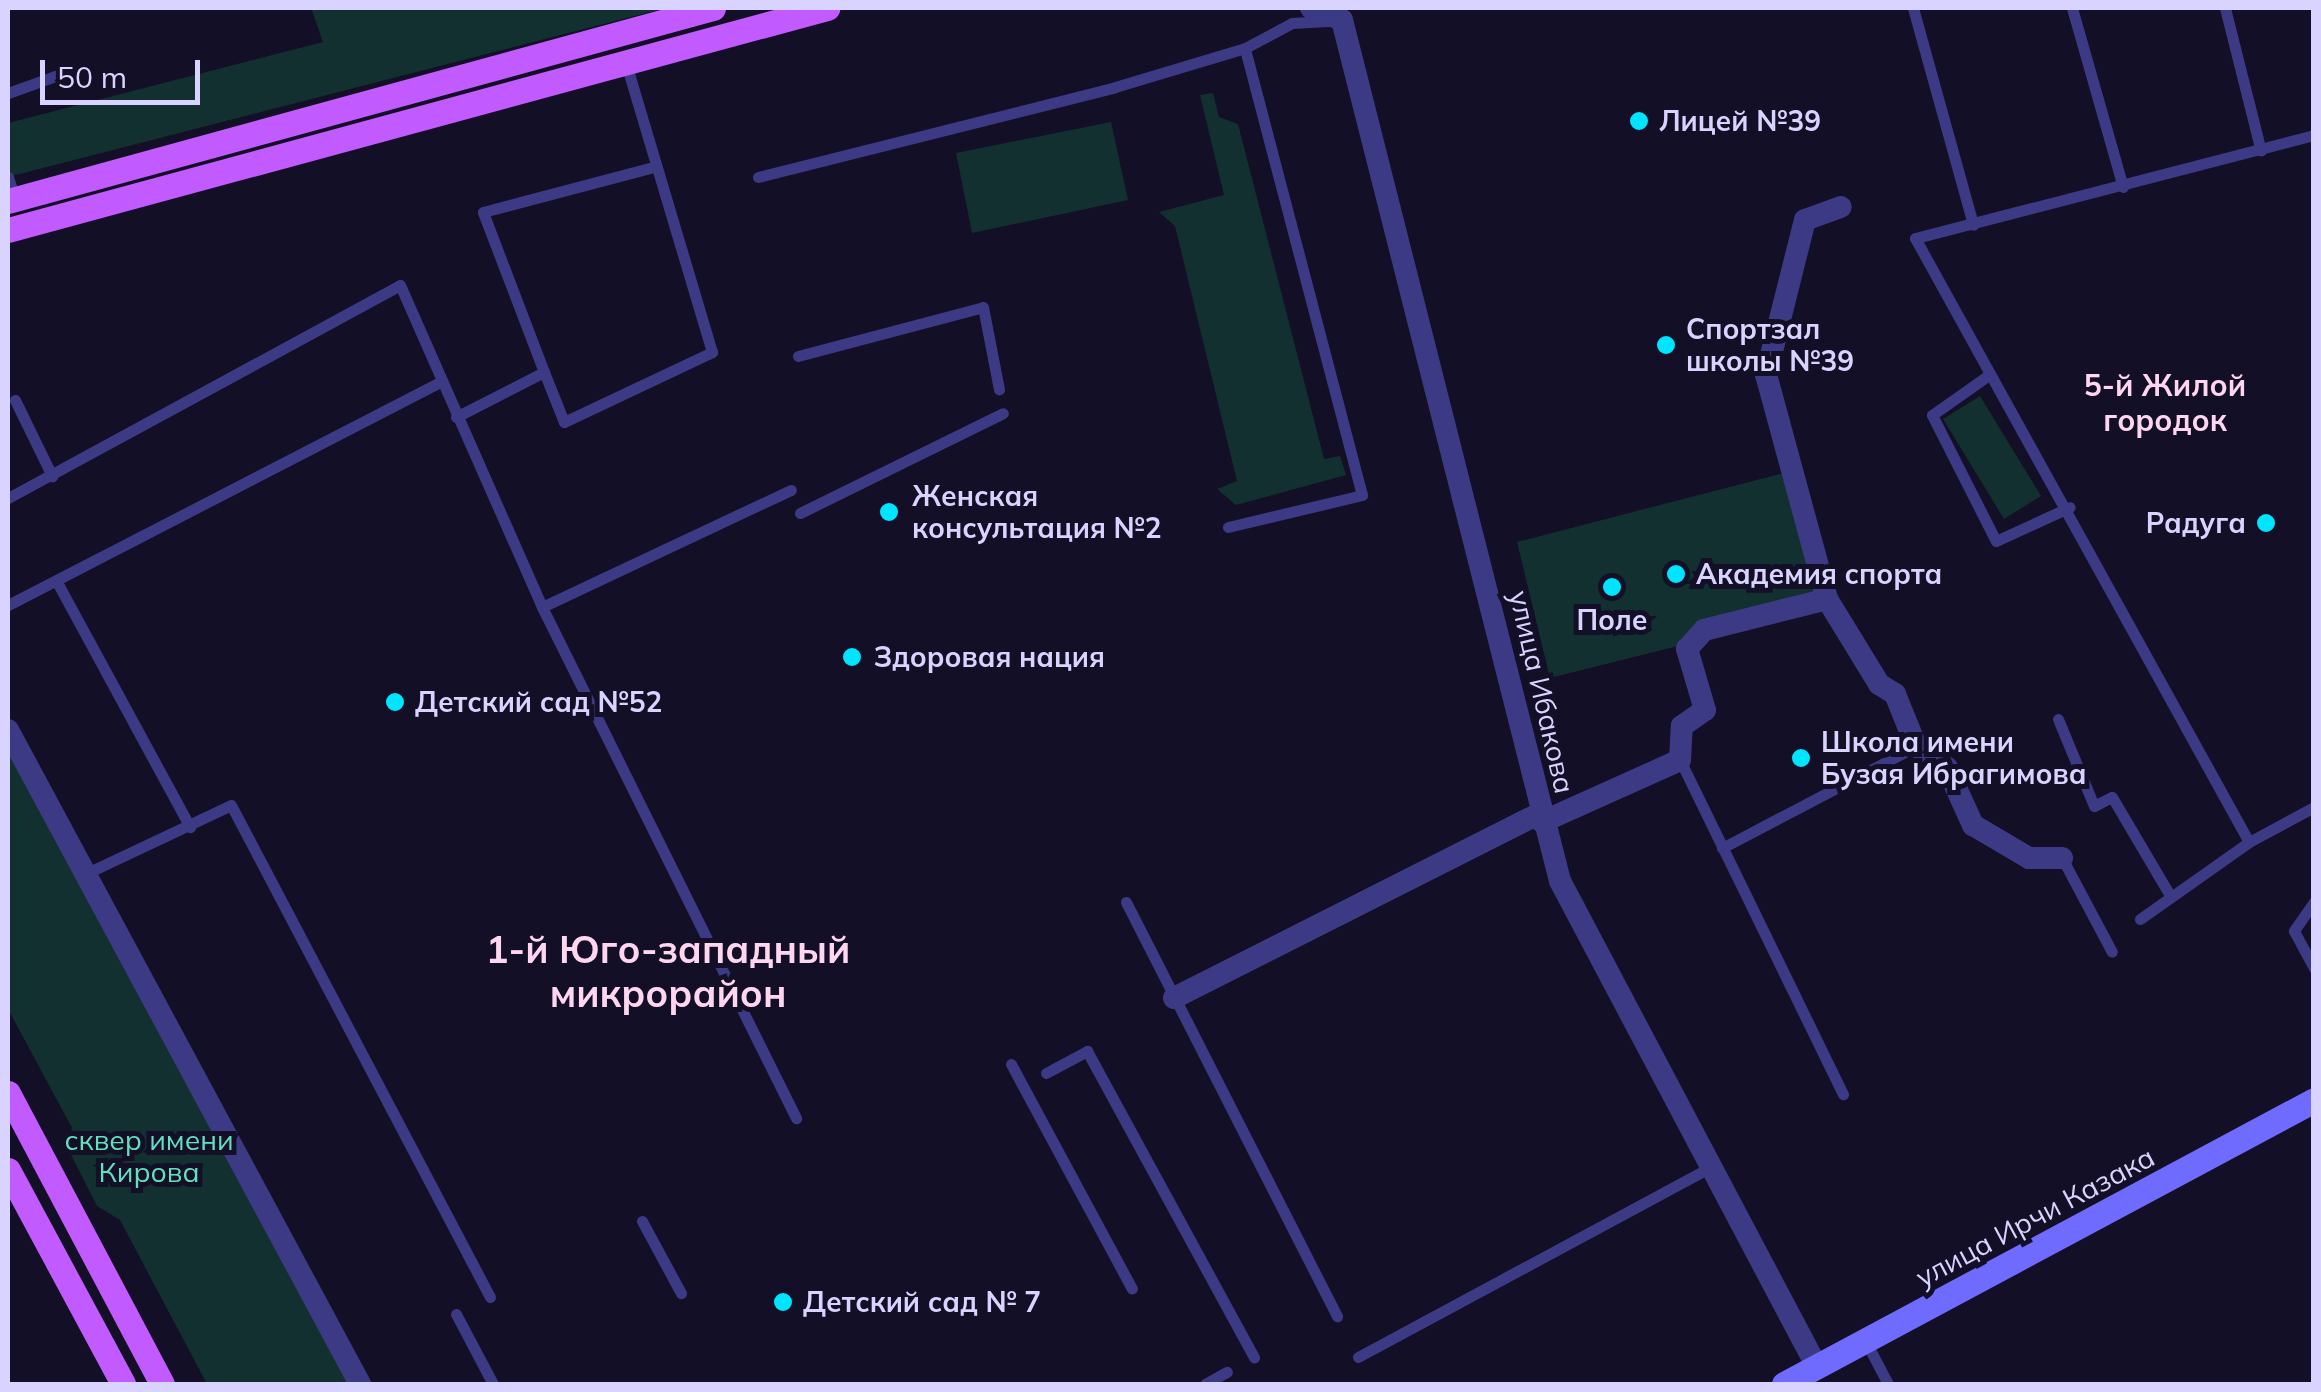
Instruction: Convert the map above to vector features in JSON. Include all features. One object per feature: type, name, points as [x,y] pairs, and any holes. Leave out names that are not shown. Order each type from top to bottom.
[{"type":"main road","points":[[10,192],[713,8]]},
{"type":"main road","points":[[8,230],[827,8]]},
{"type":"main road","points":[[8,1093],[162,1384]]},
{"type":"main road","name":"улица Ирчи Казака","points":[[1784,1384],[2314,1100]]},
{"type":"main road","points":[[8,1170],[123,1384]]},
{"type":"street","points":[[1311,8],[1342,20]]},
{"type":"street","name":"улица Ибакова","points":[[1342,20],[1560,881],[1714,1165],[1817,1367]]},
{"type":"street","points":[[1841,207],[1806,220],[1766,375],[1827,599],[1895,694],[1916,746],[1946,768],[1973,825],[2029,858],[2062,858]]},
{"type":"street","points":[[1174,998],[1541,818],[1680,760],[1682,726],[1705,710],[1687,649],[1704,630],[1827,599]]},
{"type":"street","points":[[8,730],[360,1384]]},
{"type":"lane","points":[[1913,8],[1972,225]]},
{"type":"lane","points":[[2072,8],[2123,187]]},
{"type":"lane","points":[[2225,8],[2261,151]]},
{"type":"lane","points":[[758,177],[1245,48],[1292,23],[1342,20]]},
{"type":"lane","points":[[1228,527],[1362,495],[1245,48]]},
{"type":"lane","points":[[626,63],[650,168],[712,352],[564,422],[483,212],[650,168]]},
{"type":"lane","points":[[8,93],[72,70]]},
{"type":"lane","points":[[2250,842],[2070,506],[1986,377],[1916,238],[2314,136]]},
{"type":"lane","points":[[8,498],[400,285],[542,607],[796,1118]]},
{"type":"lane","points":[[798,356],[983,308],[999,389]]},
{"type":"lane","points":[[456,417],[544,372]]},
{"type":"lane","points":[[1986,377],[1932,415],[1996,541],[2070,506]]},
{"type":"lane","points":[[8,605],[440,382]]},
{"type":"lane","points":[[15,400],[52,476]]},
{"type":"lane","points":[[800,512],[1003,414]]},
{"type":"lane","points":[[542,607],[791,490]]},
{"type":"lane","points":[[57,582],[190,827]]},
{"type":"lane","points":[[2058,719],[2094,806],[2112,797],[2168,892]]},
{"type":"lane","points":[[1722,848],[1916,746]]},
{"type":"lane","points":[[1680,760],[1843,1094]]},
{"type":"lane","points":[[85,874],[231,805],[490,1298]]},
{"type":"lane","points":[[2140,919],[2168,892],[2314,807]]},
{"type":"lane","points":[[2062,858],[2112,952]]},
{"type":"lane","points":[[1126,902],[1338,1316]]},
{"type":"lane","points":[[2314,902],[2294,931],[2314,968]]},
{"type":"lane","points":[[1046,1073],[1087,1051],[1254,1356]]},
{"type":"lane","points":[[1011,1064],[1132,1289]]},
{"type":"lane","points":[[1358,1357],[1714,1165]]},
{"type":"lane","points":[[642,1222],[681,1294]]},
{"type":"lane","points":[[456,1314],[493,1384]]},
{"type":"lane","points":[[1865,1340],[1888,1384]]},
{"type":"lane","points":[[1205,1384],[1227,1372]]},
{"type":"green space","points":[[311,8],[666,8],[8,177],[8,123],[323,42]]},
{"type":"green space","points":[[1213,93],[1219,117],[1238,124],[1324,459],[1340,456],[1346,475],[1236,505],[1217,489],[1237,481],[1175,226],[1159,212],[1224,195],[1200,95]]},
{"type":"green space","points":[[1111,122],[1128,200],[972,233],[956,153]]},
{"type":"green space","points":[[1980,396],[2041,496],[2004,519],[1943,419]]},
{"type":"green space","name":"Академия спорта","points":[[1795,470],[1838,606],[1550,678],[1517,542]]},
{"type":"green space","name":"сквер имени Кирова","points":[[8,752],[352,1384],[207,1384],[120,1220],[97,1206],[67,1147],[72,1128],[8,1009]]},
{"type":"place","name":"Лицей №39","points":[[1639,121]]},
{"type":"place","name":"Спортзал школы №39","points":[[1666,345]]},
{"type":"place","name":"Женская консультация №2","points":[[889,512]]},
{"type":"place","name":"Радуга","points":[[2266,523]]},
{"type":"place","name":"Академия спорта","points":[[1676,574]]},
{"type":"place","name":"Поле","points":[[1612,587]]},
{"type":"place","name":"Здоровая нация","points":[[852,657]]},
{"type":"place","name":"Детский сад №52","points":[[395,702]]},
{"type":"place","name":"Школа имени Бузая Ибрагимова","points":[[1801,758]]},
{"type":"place","name":"Детский сад № 7","points":[[783,1302]]},
{"type":"district","name":"5-й Жилой городок","points":[[2165,402]]},
{"type":"district","name":"1-й Юго-западный микрорайон","points":[[668,972]]}]
